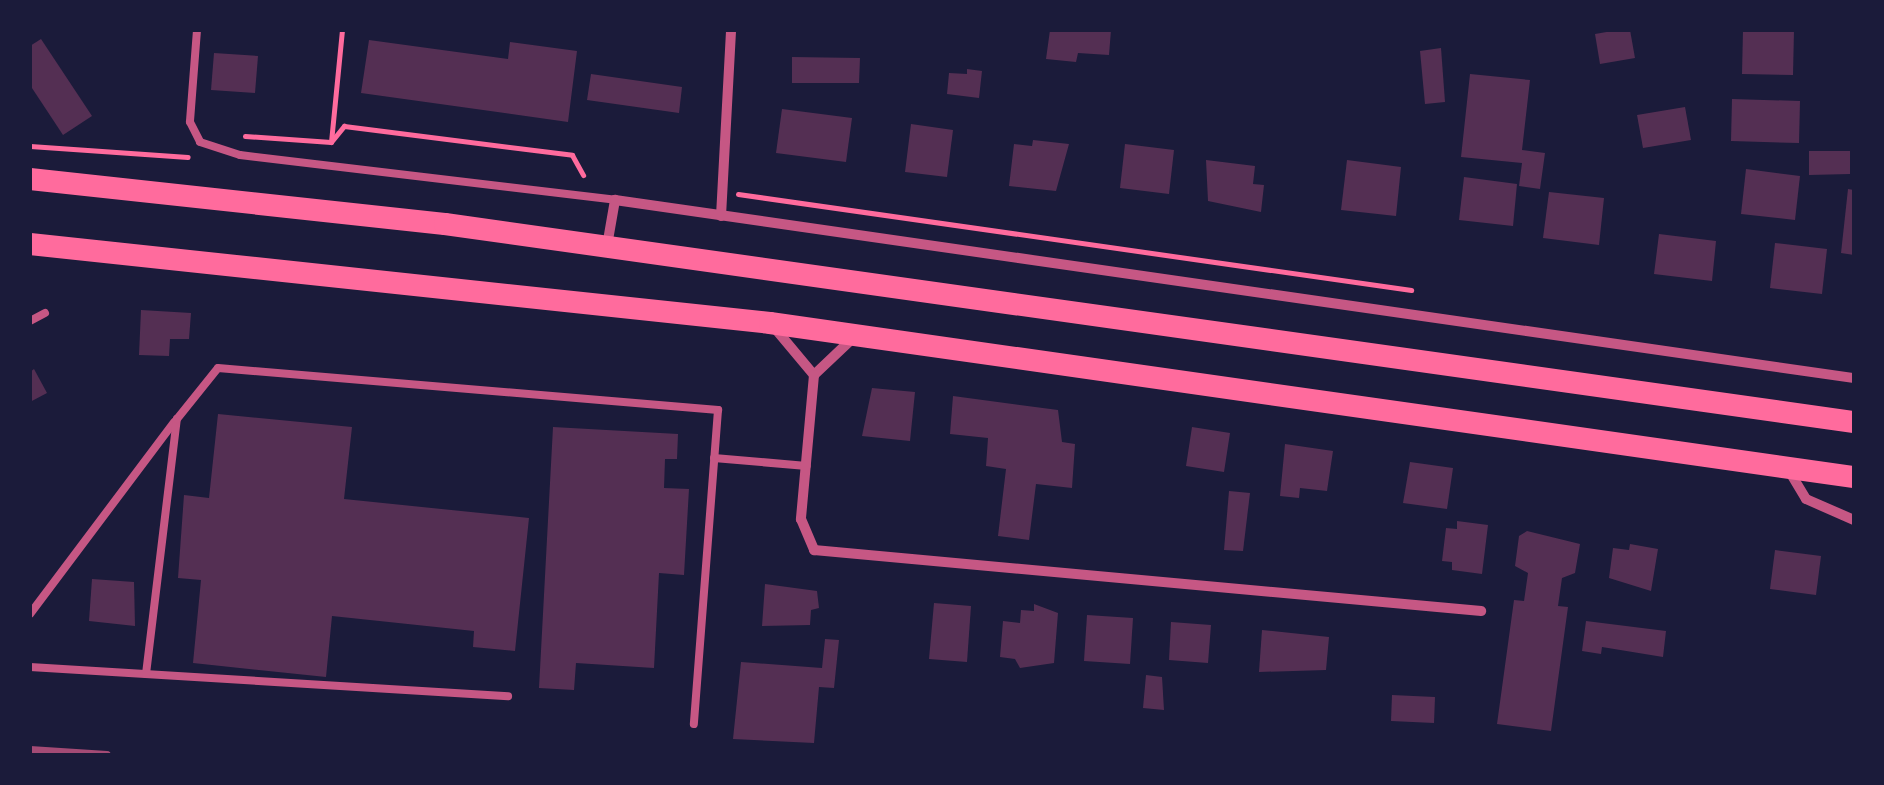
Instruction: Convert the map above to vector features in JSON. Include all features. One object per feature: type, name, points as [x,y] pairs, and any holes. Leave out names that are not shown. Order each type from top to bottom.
[{"type":"main road","points":[[30,179],[606,246],[1854,422]]},
{"type":"main road","points":[[30,244],[857,334],[1854,476]]},
{"type":"street","points":[[721,216],[731,30]]},
{"type":"street","points":[[606,246],[614,200],[1854,378]]},
{"type":"street","points":[[770,323],[814,375]]},
{"type":"street","points":[[857,334],[814,375],[802,531],[824,554],[1481,611]]},
{"type":"street","points":[[1787,468],[1806,499],[1854,520]]},
{"type":"lane","points":[[197,30],[190,122],[200,142],[240,155],[614,200]]},
{"type":"lane","points":[[30,322],[45,314]]},
{"type":"lane","points":[[30,614],[218,368],[718,410],[694,724]]},
{"type":"lane","points":[[146,674],[177,419]]},
{"type":"lane","points":[[714,458],[807,466]]},
{"type":"lane","points":[[30,667],[508,696]]},
{"type":"path","points":[[342,30],[332,142],[344,126],[572,156],[578,175],[596,177]]},
{"type":"path","points":[[724,192],[1411,290]]},
{"type":"building","points":[[1050,30],[1111,30],[1109,55],[1078,53],[1076,62],[1046,59]]},
{"type":"building","points":[[1630,30],[1635,58],[1600,64],[1595,34]]},
{"type":"building","points":[[1743,30],[1794,30],[1793,75],[1742,74]]},
{"type":"building","points":[[41,39],[92,116],[63,135],[30,85],[30,46]]},
{"type":"building","points":[[369,40],[508,59],[510,42],[577,51],[568,122],[361,93]]},
{"type":"building","points":[[1441,48],[1445,102],[1425,104],[1420,51]]},
{"type":"building","points":[[214,53],[258,56],[255,93],[211,90]]},
{"type":"building","points":[[792,57],[860,58],[859,83],[792,83]]},
{"type":"building","points":[[967,69],[982,71],[979,98],[947,94],[949,73],[967,74]]},
{"type":"building","points":[[591,74],[682,87],[679,113],[587,100]]},
{"type":"building","points":[[1470,74],[1530,80],[1522,150],[1545,153],[1540,189],[1519,186],[1522,163],[1461,157]]},
{"type":"building","points":[[1732,99],[1800,101],[1799,143],[1731,141]]},
{"type":"building","points":[[1685,107],[1691,140],[1643,148],[1637,115]]},
{"type":"building","points":[[782,109],[852,118],[846,162],[776,153]]},
{"type":"building","points":[[911,124],[953,130],[947,177],[905,172]]},
{"type":"building","points":[[1033,140],[1069,144],[1056,191],[1009,186],[1014,144],[1032,146]]},
{"type":"building","points":[[1125,144],[1174,150],[1169,194],[1120,188]]},
{"type":"building","points":[[1809,151],[1850,151],[1850,174],[1809,175]]},
{"type":"building","points":[[1206,160],[1255,166],[1253,184],[1264,185],[1261,212],[1208,201]]},
{"type":"building","points":[[1347,160],[1401,167],[1396,216],[1341,210]]},
{"type":"building","points":[[1746,169],[1800,176],[1795,220],[1741,214]]},
{"type":"building","points":[[1464,177],[1517,184],[1513,226],[1459,220]]},
{"type":"building","points":[[1848,189],[1854,190],[1854,255],[1841,253]]},
{"type":"building","points":[[1549,192],[1604,198],[1599,245],[1543,238]]},
{"type":"building","points":[[1659,234],[1716,241],[1712,281],[1654,274]]},
{"type":"building","points":[[1775,243],[1827,249],[1822,294],[1770,288]]},
{"type":"building","points":[[141,310],[191,313],[189,339],[170,339],[169,356],[139,355]]},
{"type":"building","points":[[34,369],[47,393],[30,402],[30,372]]},
{"type":"building","points":[[872,388],[915,392],[910,441],[862,436]]},
{"type":"building","points":[[953,396],[1058,410],[1062,442],[1075,444],[1072,488],[1036,484],[1029,540],[998,536],[1006,469],[986,466],[988,438],[950,434]]},
{"type":"building","points":[[218,414],[352,427],[344,499],[529,518],[515,651],[473,647],[474,631],[332,616],[326,677],[193,663],[201,580],[178,578],[184,495],[209,498]]},
{"type":"building","points":[[553,427],[678,434],[677,459],[665,459],[664,488],[689,489],[684,575],[659,573],[654,668],[576,663],[574,690],[539,688]]},
{"type":"building","points":[[1192,427],[1230,433],[1224,472],[1186,466]]},
{"type":"building","points":[[1285,444],[1333,451],[1327,491],[1300,488],[1299,498],[1280,496]]},
{"type":"building","points":[[1410,462],[1453,468],[1447,509],[1403,503]]},
{"type":"building","points":[[1229,491],[1250,493],[1243,551],[1224,550]]},
{"type":"building","points":[[1457,521],[1488,525],[1482,574],[1452,570],[1452,562],[1442,561],[1446,528],[1457,529]]},
{"type":"building","points":[[1527,531],[1580,544],[1575,573],[1562,578],[1558,606],[1568,607],[1551,731],[1497,724],[1514,600],[1524,601],[1528,573],[1515,566],[1519,536]]},
{"type":"building","points":[[1630,544],[1658,549],[1651,591],[1609,578],[1613,548],[1629,550]]},
{"type":"building","points":[[1775,550],[1821,556],[1816,595],[1770,589]]},
{"type":"building","points":[[92,579],[134,582],[135,626],[89,621]]},
{"type":"building","points":[[765,584],[817,591],[819,608],[811,610],[810,625],[762,626]]},
{"type":"building","points":[[934,603],[971,606],[967,662],[929,659]]},
{"type":"building","points":[[1034,604],[1058,613],[1054,663],[1020,668],[1015,659],[1000,657],[1003,621],[1020,623],[1021,610],[1034,611]]},
{"type":"building","points":[[1087,615],[1133,618],[1130,664],[1084,661]]},
{"type":"building","points":[[1586,621],[1666,631],[1663,657],[1602,647],[1601,654],[1582,651]]},
{"type":"building","points":[[1171,622],[1211,625],[1208,663],[1169,660]]},
{"type":"building","points":[[1262,630],[1329,637],[1326,670],[1259,672]]},
{"type":"building","points":[[825,639],[839,640],[834,688],[819,687],[814,743],[733,739],[741,662],[822,668]]},
{"type":"building","points":[[1146,675],[1162,677],[1164,710],[1143,708]]},
{"type":"building","points":[[1392,695],[1435,697],[1434,723],[1391,721]]},
{"type":"railway","points":[[30,750],[107,755]]}]
